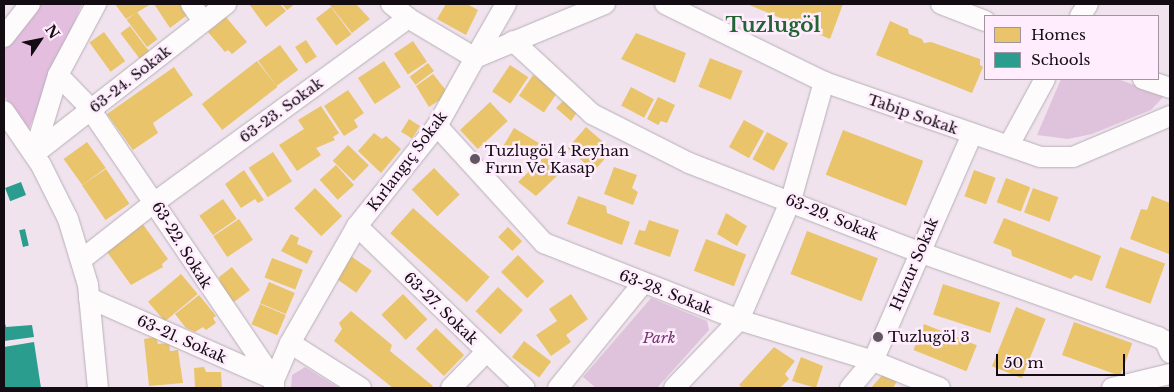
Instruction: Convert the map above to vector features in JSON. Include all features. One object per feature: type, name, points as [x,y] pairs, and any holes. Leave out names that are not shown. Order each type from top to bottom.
[{"type":"street","points":[[4,37],[30,4]]},
{"type":"street","points":[[34,154],[58,75],[96,4]]},
{"type":"street","points":[[191,4],[203,21]]},
{"type":"street","name":"63-24. Sokak","points":[[34,154],[226,4]]},
{"type":"street","points":[[391,4],[408,18],[475,58],[605,4]]},
{"type":"street","name":"Kırlangıç Sokak","points":[[274,384],[290,343],[357,226],[437,126],[506,4]]},
{"type":"street","name":"Tabip Sokak","points":[[664,4],[824,82],[1040,157],[1073,157],[1170,116]]},
{"type":"street","points":[[941,4],[984,21]]},
{"type":"street","points":[[1081,15],[1088,4]]},
{"type":"street","name":"63-23. Sokak","points":[[81,260],[155,202],[408,18]]},
{"type":"street","name":"63-29. Sokak","points":[[513,41],[592,114],[690,163],[791,200],[919,252],[1169,340]]},
{"type":"street","name":"63-22. Sokak","points":[[58,75],[91,110],[155,202],[220,305],[274,384]]},
{"type":"street","points":[[1009,145],[1044,80]]},
{"type":"street","points":[[1146,80],[1170,88]]},
{"type":"street","points":[[674,388],[739,320],[791,200],[824,82]]},
{"type":"street","points":[[4,111],[34,154],[68,219],[81,260],[89,298],[98,388]]},
{"type":"street","name":"63-28. Sokak","points":[[437,126],[544,243],[739,320],[873,361],[940,388]]},
{"type":"street","name":"Huzur Sokak","points":[[850,388],[873,361],[972,134]]},
{"type":"street","name":"63-27. Sokak","points":[[357,226],[525,388]]},
{"type":"street","points":[[558,388],[643,283]]},
{"type":"street","name":"63-21. Sokak","points":[[89,298],[274,384]]},
{"type":"street","points":[[290,343],[362,388]]},
{"type":"street","points":[[450,388],[486,352]]},
{"type":"street","points":[[1112,388],[1170,374]]},
{"type":"green space","points":[[1061,80],[1121,80],[1164,96],[1151,110],[1092,134],[1068,139],[1037,135]]},
{"type":"green space","name":"Park","points":[[651,298],[707,321],[709,330],[657,388],[596,388],[583,377]]},
{"type":"green space","points":[[305,367],[339,388],[291,388],[292,375]]},
{"type":"shaded area","points":[[39,4],[82,4],[28,131],[5,97],[4,50]]},
{"type":"building: Homes","points":[[115,4],[151,4],[126,19]]},
{"type":"building: Homes","points":[[154,4],[184,4],[190,13],[170,28]]},
{"type":"building: Homes","points":[[249,4],[280,4],[286,11],[266,27]]},
{"type":"building: Homes","points":[[282,4],[295,4],[287,10]]},
{"type":"building: Homes","points":[[329,4],[356,4],[370,19],[352,33]]},
{"type":"building: Homes","points":[[446,4],[467,4],[478,10],[466,35],[437,19]]},
{"type":"building: Homes","points":[[747,4],[843,4],[830,39]]},
{"type":"building: Homes","points":[[331,7],[351,34],[336,46],[316,18]]},
{"type":"building: Homes","points":[[137,12],[157,39],[147,47],[127,20]]},
{"type":"building: Homes","points":[[226,17],[247,42],[232,54],[228,50],[225,52],[208,32]]},
{"type":"building: Homes","points":[[890,21],[908,29],[909,34],[922,39],[924,43],[931,42],[980,59],[980,65],[983,67],[972,93],[876,55]]},
{"type":"building: Homes","points":[[130,26],[153,57],[144,64],[120,33]]},
{"type":"building: Homes","points":[[104,32],[125,61],[111,72],[89,43]]},
{"type":"building: Homes","points":[[636,33],[686,53],[675,83],[621,59]]},
{"type":"building: Homes","points":[[306,40],[317,57],[306,64],[295,47]]},
{"type":"building: Homes","points":[[413,41],[427,62],[408,75],[394,54]]},
{"type":"building: Homes","points":[[280,45],[298,70],[276,86],[258,61]]},
{"type":"building: Homes","points":[[710,58],[742,71],[731,100],[698,87]]},
{"type":"building: Homes","points":[[257,61],[277,87],[222,130],[202,104]]},
{"type":"building: Homes","points":[[384,61],[401,87],[375,104],[358,78]]},
{"type":"building: Homes","points":[[428,63],[434,71],[416,85],[410,77]]},
{"type":"building: Homes","points":[[510,65],[528,77],[510,104],[492,92]]},
{"type":"building: Homes","points":[[174,67],[193,95],[153,123],[158,133],[133,150],[107,114]]},
{"type":"building: Homes","points":[[433,74],[449,94],[429,107],[416,86]]},
{"type":"building: Homes","points":[[533,75],[558,92],[544,113],[519,96]]},
{"type":"building: Homes","points":[[631,87],[654,99],[644,118],[621,106]]},
{"type":"building: Homes","points":[[348,90],[364,113],[354,120],[358,127],[344,136],[324,106]]},
{"type":"building: Homes","points":[[567,97],[580,108],[571,121],[556,108]]},
{"type":"building: Homes","points":[[658,97],[675,105],[667,123],[661,121],[658,125],[647,119]]},
{"type":"building: Homes","points":[[490,102],[508,121],[478,149],[460,130]]},
{"type":"building: Homes","points":[[321,106],[339,133],[333,137],[335,140],[316,148],[321,155],[297,171],[279,145],[304,129],[298,120]]},
{"type":"building: Homes","points":[[409,119],[420,126],[412,139],[401,132]]},
{"type":"building: Homes","points":[[744,120],[764,131],[749,158],[729,147]]},
{"type":"building: Homes","points":[[586,127],[612,150],[594,171],[568,148]]},
{"type":"building: Homes","points":[[514,128],[539,143],[529,160],[504,145]]},
{"type":"building: Homes","points":[[843,130],[923,161],[906,206],[826,175]]},
{"type":"building: Homes","points":[[767,132],[788,143],[774,171],[752,159]]},
{"type":"building: Homes","points":[[374,133],[382,139],[386,136],[401,149],[381,173],[358,151]]},
{"type":"building: Homes","points":[[87,142],[106,168],[82,185],[64,159]]},
{"type":"building: Homes","points":[[348,145],[369,165],[354,181],[333,161]]},
{"type":"building: Homes","points":[[273,152],[292,181],[268,197],[249,168]]},
{"type":"building: Homes","points":[[546,155],[560,173],[536,196],[518,182]]},
{"type":"building: Homes","points":[[336,165],[354,185],[338,200],[320,180]]},
{"type":"building: Homes","points":[[614,167],[637,175],[632,188],[638,192],[633,205],[604,194]]},
{"type":"building: Homes","points":[[434,168],[460,195],[437,216],[412,190]]},
{"type":"building: Homes","points":[[106,169],[129,204],[105,220],[82,185]]},
{"type":"building: Homes","points":[[244,170],[264,200],[258,203],[255,199],[241,208],[225,184]]},
{"type":"building: Homes","points":[[974,170],[996,178],[986,204],[964,196]]},
{"type":"building: Homes","points":[[1006,178],[1030,187],[1021,212],[997,202]]},
{"type":"building: Homes","points":[[315,188],[342,216],[321,236],[294,208]]},
{"type":"building: Homes","points":[[1033,188],[1058,197],[1049,222],[1024,212]]},
{"type":"building: Homes","points":[[578,196],[606,206],[607,213],[630,222],[622,245],[567,224]]},
{"type":"building: Homes","points":[[1152,196],[1170,203],[1169,254],[1130,239],[1141,209],[1147,210]]},
{"type":"building: Homes","points":[[223,199],[237,219],[213,235],[199,216]]},
{"type":"building: Homes","points":[[413,208],[490,277],[467,302],[390,233]]},
{"type":"building: Homes","points":[[726,213],[747,226],[737,246],[717,234]]},
{"type":"building: Homes","points":[[1004,218],[1101,256],[1092,281],[1075,275],[1071,279],[1012,256],[1011,250],[993,243]]},
{"type":"building: Homes","points":[[239,219],[253,240],[227,257],[213,236]]},
{"type":"building: Homes","points":[[649,220],[679,230],[670,257],[634,244],[639,230],[645,231]]},
{"type":"building: Homes","points":[[142,223],[168,259],[162,264],[163,267],[131,285],[105,249]]},
{"type":"building: Homes","points":[[508,227],[522,241],[512,251],[498,237]]},
{"type":"building: Homes","points":[[807,231],[878,258],[861,301],[791,274]]},
{"type":"building: Homes","points":[[291,234],[299,238],[297,244],[313,251],[307,264],[281,251]]},
{"type":"building: Homes","points":[[706,239],[746,254],[734,286],[694,271]]},
{"type":"building: Homes","points":[[1120,247],[1165,263],[1150,304],[1105,287]]},
{"type":"building: Homes","points":[[348,254],[372,271],[356,293],[333,276]]},
{"type":"building: Homes","points":[[518,255],[544,281],[527,298],[501,272]]},
{"type":"building: Homes","points":[[272,258],[303,270],[295,289],[264,278]]},
{"type":"building: Homes","points":[[232,267],[250,290],[230,305],[223,295],[219,277]]},
{"type":"building: Homes","points":[[181,274],[198,294],[165,322],[148,302]]},
{"type":"building: Homes","points":[[269,282],[295,293],[286,314],[260,303]]},
{"type":"building: Homes","points":[[943,284],[1000,303],[990,333],[933,314]]},
{"type":"building: Homes","points":[[498,287],[523,310],[500,334],[475,311]]},
{"type":"building: Homes","points":[[403,294],[427,319],[406,340],[381,315]]},
{"type":"building: Homes","points":[[571,294],[588,319],[566,335],[571,342],[551,356],[536,335],[557,321],[549,309]]},
{"type":"building: Homes","points":[[199,295],[216,316],[213,318],[216,323],[206,330],[203,327],[195,332],[186,328],[175,314]]},
{"type":"building: Homes","points":[[260,304],[286,315],[277,335],[251,324]]},
{"type":"building: Homes","points":[[1016,307],[1046,319],[1022,378],[992,366]]},
{"type":"building: Homes","points":[[351,311],[392,345],[390,351],[433,386],[431,388],[393,388],[334,341],[342,329],[339,323]]},
{"type":"building: Homes","points":[[1074,322],[1132,343],[1120,376],[1062,355]]},
{"type":"building: Homes","points":[[924,324],[977,345],[966,371],[914,350]]},
{"type":"building: Homes","points":[[436,328],[464,355],[444,376],[416,349]]},
{"type":"building: Homes","points":[[156,337],[158,344],[169,343],[170,351],[178,350],[183,383],[149,386],[144,339]]},
{"type":"building: Homes","points":[[524,341],[551,361],[539,377],[512,357]]},
{"type":"building: Homes","points":[[774,347],[795,361],[785,374],[789,379],[780,388],[743,388],[739,385]]},
{"type":"building: Homes","points":[[801,357],[823,366],[816,388],[792,381]]},
{"type":"building: Homes","points":[[204,367],[206,372],[221,372],[222,388],[195,388],[194,368]]},
{"type":"building: Homes","points":[[884,373],[898,379],[893,388],[871,388]]},
{"type":"building: Schools","points":[[21,182],[26,195],[10,201],[5,188]]},
{"type":"building: Schools","points":[[25,229],[29,246],[23,247],[19,230]]},
{"type":"building: Schools","points":[[4,320],[6,327],[32,325],[34,337],[4,341]]},
{"type":"building: Schools","points":[[34,342],[41,388],[4,388],[4,347]]},
{"type":"place","name":"Tuzlugöl 4 Reyhan Fırın Ve Kasap","points":[[475,159]]},
{"type":"place","name":"Tuzlugöl 3","points":[[878,337]]},
{"type":"district","name":"Tuzlugöl","points":[[773,25]]}]
